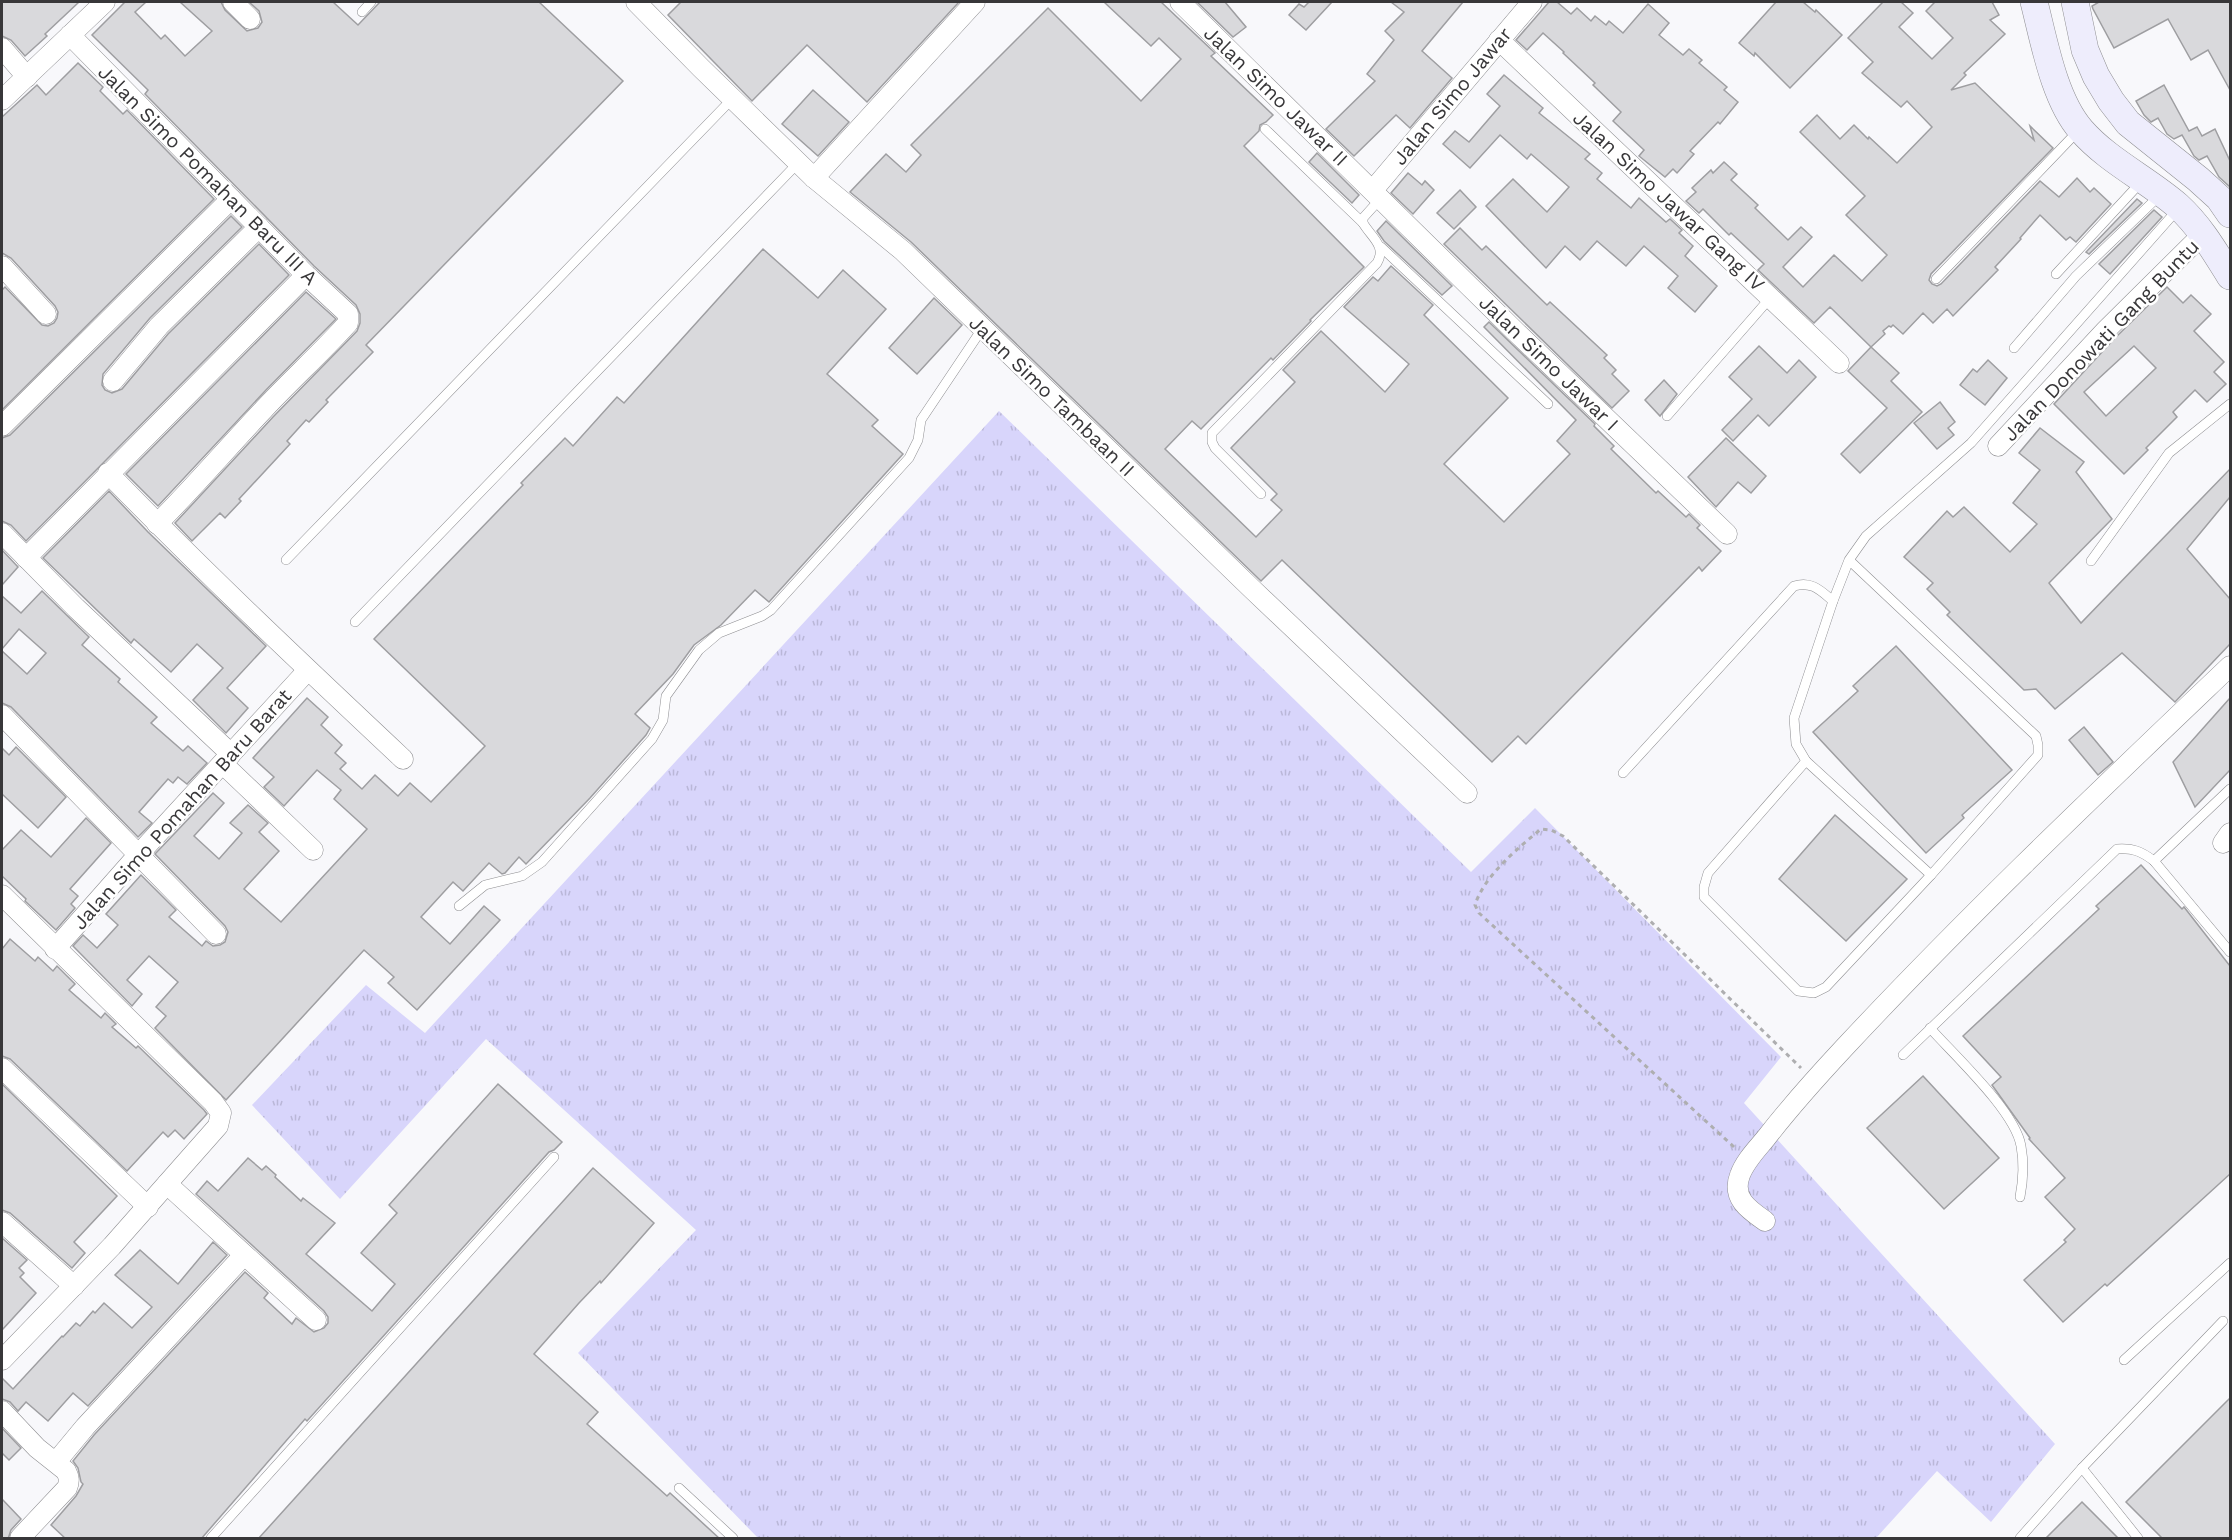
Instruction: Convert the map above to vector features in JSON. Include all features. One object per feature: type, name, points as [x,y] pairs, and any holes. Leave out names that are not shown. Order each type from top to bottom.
[{"type":"main road","points":[[2034,2],[2054,79],[2080,129],[2109,156],[2162,193],[2203,234],[2230,276]]},
{"type":"main road","points":[[2075,2],[2085,50],[2096,76],[2111,101],[2128,123],[2198,179],[2219,198],[2230,214]]},
{"type":"street","points":[[233,2],[250,19]]},
{"type":"street","name":"Jalan Simo Tambaan II","points":[[636,2],[798,163],[903,251],[1467,793]]},
{"type":"street","points":[[814,178],[975,2]]},
{"type":"street","name":"Jalan Simo Jawar II","points":[[1179,2],[1377,194]]},
{"type":"street","points":[[2,100],[70,34],[97,4]]},
{"type":"street","name":"Jalan Simo Jawar","points":[[1377,194],[1526,4]]},
{"type":"street","name":"Jalan Simo Pomahan Baru III A","points":[[70,34],[306,275],[348,314],[348,323],[328,346],[266,407],[202,479],[157,524]]},
{"type":"street","name":"Jalan Simo Jawar Gang IV","points":[[1499,40],[1839,363]]},
{"type":"street","points":[[2,48],[27,77]]},
{"type":"street","name":"Jalan Simo Jawar I","points":[[1377,194],[1516,332],[1727,534]]},
{"type":"street","points":[[2,426],[231,199]]},
{"type":"street","points":[[113,381],[159,326],[259,227]]},
{"type":"street","name":"Jalan Donowati Gang Buntu","points":[[1998,446],[2106,330],[2203,234]]},
{"type":"street","points":[[2,266],[46,314]]},
{"type":"street","points":[[26,558],[306,275]]},
{"type":"street","points":[[108,473],[157,524],[308,670],[404,759]]},
{"type":"street","points":[[2,533],[227,759],[314,850]]},
{"type":"street","points":[[1765,1221],[1744,1206],[1737,1193],[1739,1176],[1748,1160],[1814,1081],[1920,967],[2081,808],[2230,666]]},
{"type":"street","name":"Jalan Simo Pomahan Baru Barat","points":[[55,949],[308,670]]},
{"type":"street","points":[[2,715],[216,934]]},
{"type":"street","points":[[2,895],[213,1102],[221,1113],[219,1126],[148,1207],[2,1360]]},
{"type":"street","points":[[2,1068],[148,1207]]},
{"type":"street","points":[[167,1184],[316,1320]]},
{"type":"street","points":[[2,1222],[74,1286]]},
{"type":"street","points":[[56,1462],[244,1255]]},
{"type":"street","points":[[2,1411],[37,1448],[66,1471],[70,1482],[20,1539]]},
{"type":"lane","points":[[362,12],[372,2]]},
{"type":"lane","points":[[286,560],[733,98]]},
{"type":"lane","points":[[1265,129],[1363,223],[1381,247],[1548,404]]},
{"type":"lane","points":[[1936,279],[2080,129]]},
{"type":"lane","points":[[355,622],[798,163]]},
{"type":"lane","points":[[2056,274],[2162,193]]},
{"type":"lane","points":[[2014,348],[2076,276],[2162,193]]},
{"type":"lane","points":[[1931,875],[1806,761],[1796,744],[1794,718],[1833,601],[1849,560],[1866,536],[1971,443],[2162,193]]},
{"type":"lane","points":[[1363,223],[1377,194]]},
{"type":"lane","points":[[1261,494],[1215,448],[1212,433],[1377,263],[1381,256],[1381,247]]},
{"type":"lane","points":[[1666,416],[1772,297]]},
{"type":"lane","points":[[459,906],[485,885],[522,876],[542,862],[652,739],[663,720],[666,696],[699,650],[719,633],[762,616],[771,610],[852,522],[909,458],[918,440],[921,420],[982,329]]},
{"type":"lane","points":[[2091,561],[2169,453],[2230,404]]},
{"type":"lane","points":[[1806,761],[1708,873],[1704,897],[1798,991],[1814,993],[1826,987],[1931,875],[2038,755],[2036,736],[1849,560]]},
{"type":"lane","points":[[1623,773],[1794,586],[1803,583],[1813,584],[1833,601]]},
{"type":"lane","points":[[2154,861],[2230,789]]},
{"type":"lane","points":[[1903,1055],[2117,849],[2130,848],[2142,852],[2154,861],[2230,952]]},
{"type":"lane","points":[[1930,1028],[2001,1107],[2017,1134],[2021,1145],[2023,1182],[2020,1197]]},
{"type":"lane","points":[[211,1539],[554,1157]]},
{"type":"lane","points":[[2124,1360],[2230,1263]]},
{"type":"lane","points":[[2020,1539],[2082,1468],[2223,1321]]},
{"type":"lane","points":[[2082,1468],[2138,1539]]},
{"type":"lane","points":[[679,1488],[733,1539]]},
{"type":"path","points":[[1748,1160],[1479,913],[1475,905],[1479,892],[1516,850],[1541,829],[1551,830],[1563,836],[1814,1081]]},
{"type":"green space","points":[[999,411],[1471,872],[1535,808],[1781,1057],[1744,1103],[2055,1444],[1991,1522],[1937,1471],[1876,1538],[758,1538],[578,1353],[696,1230],[486,1039],[340,1199],[252,1105],[366,985],[425,1033]]},
{"type":"building","points":[[2,2],[79,2],[25,56],[11,40],[2,36]]},
{"type":"building","points":[[125,2],[146,2],[135,12],[161,39],[165,35],[185,56],[212,31],[180,2],[221,2],[225,10],[247,31],[258,28],[262,22],[259,11],[249,2],[333,2],[358,25],[380,2],[539,2],[623,81],[366,345],[373,352],[326,400],[328,402],[309,422],[306,420],[287,441],[290,444],[239,499],[241,501],[225,518],[220,513],[192,541],[175,523],[357,331],[360,314],[356,305],[314,266],[145,94],[148,90],[92,35]]},
{"type":"building","points":[[681,2],[959,2],[867,102],[807,45],[752,101],[668,15]]},
{"type":"building","points":[[1104,2],[1161,2],[1215,53],[1211,56],[1273,115],[1260,125],[1259,131],[1244,146],[1364,267],[1273,360],[1271,358],[1201,429],[1192,421],[1165,449],[1256,537],[1282,510],[1271,500],[1277,494],[1231,448],[1295,382],[1283,370],[1321,331],[1385,392],[1409,364],[1344,307],[1373,277],[1378,281],[1391,266],[1433,305],[1424,315],[1508,398],[1444,464],[1504,522],[1570,454],[1557,441],[1576,420],[1484,327],[1489,322],[1595,424],[1594,426],[1614,446],[1611,449],[1656,493],[1658,491],[1686,517],[1689,514],[1700,525],[1697,528],[1721,551],[1702,571],[1699,567],[1526,744],[1518,736],[1492,762],[1282,560],[1261,581],[911,242],[850,192],[886,154],[906,172],[921,155],[911,145],[1048,8],[1141,101],[1181,59],[1159,38],[1151,46]]},
{"type":"building","points":[[1197,2],[1225,2],[1246,27],[1233,37]]},
{"type":"building","points":[[1309,2],[1332,2],[1306,30],[1289,15],[1299,4],[1304,7]]},
{"type":"building","points":[[1391,2],[1463,2],[1422,51],[1452,78],[1410,128],[1396,115],[1354,156],[1326,129],[1375,81],[1367,74],[1394,40],[1385,31],[1404,12]]},
{"type":"building","points":[[1549,2],[1557,2],[1571,14],[1577,8],[1591,21],[1595,16],[1606,25],[1609,21],[1623,33],[1648,4],[1669,23],[1659,35],[1683,55],[1689,49],[1702,60],[1699,63],[1727,87],[1724,90],[1738,102],[1720,124],[1718,122],[1690,151],[1694,154],[1677,173],[1673,169],[1665,177],[1639,156],[1644,150],[1613,121],[1621,112],[1564,52],[1543,33],[1527,50],[1516,40]]},
{"type":"building","points":[[1776,2],[1803,2],[1815,12],[1816,10],[1842,35],[1790,88],[1755,53],[1754,56],[1739,43]]},
{"type":"building","points":[[1883,2],[1901,2],[1913,13],[1899,27],[1932,59],[1953,38],[1926,11],[1935,2],[1992,2],[1999,15],[1990,20],[2005,34],[1964,73],[1966,75],[1951,90],[1975,83],[2034,140],[2030,126],[2053,148],[1931,274],[1929,280],[1932,284],[1937,286],[1941,284],[2040,181],[2059,197],[2077,178],[2090,192],[2094,188],[2111,204],[2076,242],[2070,237],[2066,240],[2040,215],[1995,267],[1998,270],[1953,316],[1947,309],[1933,323],[1923,313],[1903,334],[1893,325],[1889,326],[1883,331],[1885,334],[1871,347],[1830,307],[1814,323],[1758,270],[1764,264],[1731,233],[1729,235],[1703,209],[1699,213],[1686,201],[1696,192],[1692,188],[1711,170],[1713,173],[1724,162],[1737,174],[1731,180],[1758,205],[1755,208],[1788,240],[1801,227],[1812,237],[1783,267],[1803,287],[1834,255],[1862,281],[1887,255],[1846,215],[1865,196],[1800,132],[1817,115],[1840,139],[1854,125],[1897,163],[1932,127],[1907,101],[1901,107],[1862,73],[1873,62],[1848,38]]},
{"type":"building","points":[[2099,2],[2230,2],[2230,90],[2208,50],[2191,60],[2168,19],[2114,48],[2092,6]]},
{"type":"building","points":[[78,63],[103,87],[100,91],[123,114],[127,110],[214,199],[2,410],[2,290],[5,287],[42,325],[48,326],[54,323],[58,312],[11,258],[2,253],[2,117],[37,85],[46,95]]},
{"type":"building","points":[[1504,75],[1543,108],[1539,113],[1590,154],[1585,159],[1602,173],[1597,179],[1631,208],[1639,198],[1666,222],[1670,219],[1682,230],[1679,233],[1693,246],[1685,256],[1717,286],[1695,312],[1668,288],[1678,276],[1644,246],[1626,266],[1597,241],[1580,260],[1565,246],[1546,268],[1486,206],[1513,179],[1547,212],[1569,187],[1531,154],[1527,159],[1500,135],[1470,168],[1443,144],[1455,131],[1469,142],[1500,106],[1487,94]]},
{"type":"building","points":[[2164,85],[2189,131],[2197,127],[2202,136],[2215,129],[2230,161],[2230,187],[2219,177],[2207,156],[2199,160],[2194,156],[2182,135],[2174,139],[2167,134],[2158,118],[2151,122],[2144,115],[2136,101]]},
{"type":"building","points":[[813,90],[849,122],[818,156],[782,124]]},
{"type":"building","points":[[1317,153],[1359,195],[1352,203],[1309,162]]},
{"type":"building","points":[[1408,173],[1422,185],[1425,181],[1434,190],[1413,214],[1391,193]]},
{"type":"building","points":[[1460,190],[1476,207],[1454,229],[1437,213]]},
{"type":"building","points":[[2137,199],[2142,203],[2089,254],[2086,252]]},
{"type":"building","points":[[2154,210],[2162,217],[2110,274],[2099,264]]},
{"type":"building","points":[[231,216],[242,227],[150,318],[103,374],[102,385],[105,390],[112,393],[122,389],[168,334],[259,244],[289,275],[26,541],[11,525],[2,521],[2,438],[10,435]]},
{"type":"building","points":[[1386,221],[1452,286],[1442,295],[1384,241],[1377,231]]},
{"type":"building","points":[[1460,228],[1482,250],[1486,246],[1547,305],[1550,302],[1607,355],[1604,358],[1616,370],[1612,374],[1629,391],[1612,408],[1444,244]]},
{"type":"building","points":[[763,249],[818,298],[843,270],[886,309],[827,374],[878,420],[872,426],[903,454],[769,602],[755,590],[721,625],[694,645],[673,674],[635,714],[650,728],[646,735],[590,798],[526,864],[519,857],[502,874],[489,863],[463,891],[453,882],[421,917],[450,944],[484,906],[500,920],[417,1010],[388,983],[394,977],[364,950],[226,1100],[155,1028],[166,1016],[156,1007],[178,982],[149,956],[127,980],[142,994],[132,1006],[73,946],[83,935],[97,948],[118,925],[106,914],[141,875],[176,910],[169,917],[202,946],[206,941],[213,946],[225,942],[228,932],[225,926],[155,854],[213,793],[224,803],[194,836],[219,859],[242,833],[230,823],[248,805],[268,823],[259,832],[279,851],[244,889],[281,922],[367,829],[334,799],[341,790],[317,770],[284,806],[264,787],[274,777],[253,758],[307,698],[328,717],[321,725],[342,745],[335,753],[346,763],[340,769],[362,789],[375,775],[398,796],[410,783],[431,802],[485,746],[374,639],[523,485],[521,483],[565,438],[573,446],[617,397],[624,403]]},
{"type":"building","points":[[2167,287],[2183,303],[2191,295],[2211,314],[2194,331],[2224,362],[2214,372],[2226,384],[2207,402],[2195,390],[2173,412],[2177,417],[2124,474],[2054,404],[2115,338]],"holes":[[[2134,346],[2156,368],[2106,416],[2084,392]]]},
{"type":"building","points":[[306,292],[336,319],[158,506],[126,474]]},
{"type":"building","points":[[934,298],[962,325],[917,374],[889,348]]},
{"type":"building","points":[[1759,346],[1787,373],[1799,360],[1816,377],[1769,426],[1758,415],[1733,441],[1722,430],[1752,399],[1729,377]]},
{"type":"building","points":[[1871,347],[1899,373],[1891,381],[1922,412],[1860,473],[1841,454],[1887,408],[1848,371]]},
{"type":"building","points":[[1988,360],[2007,378],[1985,405],[1960,385],[1973,369],[1977,372]]},
{"type":"building","points":[[1664,380],[1677,394],[1660,416],[1645,400]]},
{"type":"building","points":[[1940,402],[1955,422],[1948,428],[1954,435],[1937,449],[1914,423]]},
{"type":"building","points":[[2040,428],[2084,462],[2076,472],[2112,519],[2049,583],[2081,623],[2230,469],[2230,497],[2187,549],[2230,599],[2230,644],[2175,702],[2122,653],[2055,709],[2036,689],[2024,690],[1947,615],[1950,612],[1927,589],[1933,583],[1904,557],[1947,511],[1953,517],[1964,507],[2010,552],[2037,524],[2013,503],[2040,470],[2019,453]]},
{"type":"building","points":[[1726,438],[1766,476],[1751,493],[1738,482],[1716,507],[1688,477]]},
{"type":"building","points":[[109,491],[266,646],[227,688],[248,708],[226,733],[193,700],[223,668],[197,644],[171,672],[134,639],[131,643],[43,558]]},
{"type":"building","points":[[2,550],[18,567],[2,585]]},
{"type":"building","points":[[42,591],[89,637],[82,645],[157,717],[151,723],[183,751],[188,746],[207,763],[187,784],[178,777],[173,783],[168,779],[139,812],[152,823],[138,837],[11,707],[2,703],[2,651],[27,674],[46,653],[19,629],[2,649],[2,596],[21,613]]},
{"type":"building","points":[[1896,646],[2012,770],[1962,815],[1964,818],[1926,853],[1813,732],[1858,691],[1853,686]]},
{"type":"building","points":[[2230,698],[2230,770],[2195,807],[2173,762]]},
{"type":"building","points":[[2084,727],[2113,762],[2098,775],[2069,740]]},
{"type":"building","points":[[16,747],[66,797],[38,828],[2,794],[2,748],[9,755]]},
{"type":"building","points":[[1835,815],[1907,879],[1846,941],[1779,879]]},
{"type":"building","points":[[86,818],[111,843],[70,889],[78,896],[71,904],[75,908],[56,930],[2,876],[2,850],[21,830],[51,857]]},
{"type":"building","points":[[2141,865],[2182,909],[2184,907],[2230,966],[2230,1174],[2107,1286],[2105,1284],[2063,1322],[2024,1280],[2066,1242],[2064,1240],[2075,1229],[2045,1197],[2065,1178],[2029,1139],[1992,1085],[2001,1077],[1963,1036],[2099,909],[2096,906]]},
{"type":"building","points":[[10,939],[35,961],[38,957],[53,971],[57,966],[75,984],[69,990],[101,1018],[105,1013],[116,1024],[112,1027],[136,1048],[138,1046],[204,1110],[207,1114],[184,1139],[175,1130],[168,1137],[163,1132],[127,1171],[10,1059],[2,1056],[2,949]]},
{"type":"building","points":[[1923,1076],[1999,1158],[1944,1209],[1867,1128]]},
{"type":"building","points":[[2,1084],[117,1196],[74,1242],[85,1253],[72,1268],[10,1213],[2,1210]]},
{"type":"building","points":[[498,1084],[562,1142],[549,1152],[307,1421],[305,1419],[201,1539],[66,1539],[51,1525],[76,1496],[83,1484],[73,1461],[94,1435],[245,1272],[268,1293],[264,1298],[292,1324],[296,1318],[314,1332],[324,1328],[328,1323],[328,1317],[324,1311],[196,1194],[207,1181],[218,1191],[248,1158],[262,1170],[266,1166],[301,1201],[303,1198],[335,1223],[306,1254],[372,1311],[395,1284],[361,1253],[397,1213],[389,1205]]},
{"type":"building","points":[[593,1168],[654,1223],[534,1354],[598,1412],[587,1424],[667,1496],[670,1493],[720,1539],[258,1539]]},
{"type":"building","points":[[2,1238],[27,1260],[19,1268],[24,1273],[20,1277],[36,1293],[2,1330]]},
{"type":"building","points":[[213,1242],[227,1255],[88,1406],[73,1393],[48,1421],[26,1402],[18,1411],[10,1402],[2,1399],[2,1378],[13,1389],[62,1336],[76,1323],[80,1326],[93,1311],[95,1313],[104,1303],[132,1328],[152,1307],[115,1275],[140,1250],[178,1284]]},
{"type":"building","points":[[2230,1398],[2230,1539],[2163,1539],[2126,1502]]},
{"type":"building","points":[[2,1428],[21,1448],[9,1460],[2,1453]]},
{"type":"building","points":[[2,1499],[21,1519],[11,1530],[8,1539],[2,1539]]},
{"type":"building","points":[[2082,1502],[2119,1539],[2045,1539]]}]
